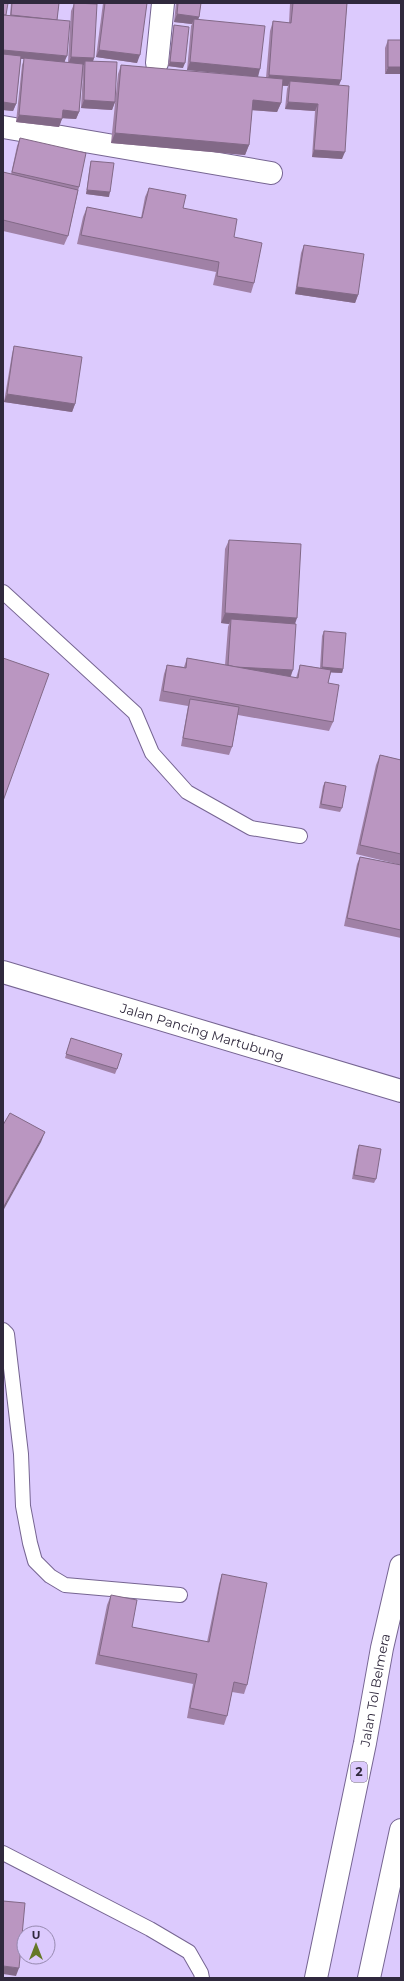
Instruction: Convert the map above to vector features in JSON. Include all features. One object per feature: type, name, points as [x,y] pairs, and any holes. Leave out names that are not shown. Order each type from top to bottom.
[{"type":"main road","points":[[157,63],[163,3]]},
{"type":"main road","points":[[3,127],[271,173]]},
{"type":"main road","name":"Jalan Pancing Martubung","points":[[3,972],[401,1091]]},
{"type":"main road","name":"Jalan Tol Belmera","points":[[316,1978],[365,1743],[382,1648],[401,1566]]},
{"type":"main road","points":[[369,1978],[401,1830]]},
{"type":"lane","points":[[3,592],[135,713],[152,754],[187,792],[251,828],[300,836]]},
{"type":"lane","points":[[3,1330],[7,1334],[21,1454],[23,1506],[35,1561],[50,1576],[65,1585],[180,1595]]},
{"type":"lane","points":[[3,1853],[150,1929],[189,1952],[202,1978]]},
{"type":"building","points":[[3,3],[8,3],[6,15],[3,15]]},
{"type":"building","points":[[12,3],[59,3],[57,20],[11,15]]},
{"type":"building","points":[[74,3],[97,4],[94,58],[71,57]]},
{"type":"building","points":[[105,3],[147,3],[140,55],[99,50]]},
{"type":"building","points":[[178,3],[201,3],[199,17],[177,14]]},
{"type":"building","points":[[293,3],[347,3],[341,80],[269,75],[273,21],[291,23]]},
{"type":"building","points":[[3,15],[70,21],[67,56],[3,50]]},
{"type":"building","points":[[194,19],[265,26],[260,69],[190,62]]},
{"type":"building","points":[[174,25],[189,27],[185,63],[170,62]]},
{"type":"building","points":[[388,40],[401,40],[401,67],[388,67]]},
{"type":"building","points":[[3,54],[21,56],[16,104],[3,102]]},
{"type":"building","points":[[24,58],[83,64],[79,112],[63,110],[62,119],[19,115]]},
{"type":"building","points":[[85,61],[117,62],[115,102],[84,100]]},
{"type":"building","points":[[121,65],[283,79],[281,103],[253,100],[249,145],[115,133]]},
{"type":"building","points":[[290,81],[349,86],[345,152],[314,150],[318,104],[288,102]]},
{"type":"building","points":[[20,138],[86,153],[79,187],[12,172]]},
{"type":"building","points":[[91,161],[114,163],[110,192],[87,190]]},
{"type":"building","points":[[3,172],[78,190],[68,236],[3,220]]},
{"type":"building","points":[[149,188],[186,195],[183,208],[237,219],[234,237],[262,243],[254,283],[217,276],[219,262],[81,235],[87,207],[142,218]]},
{"type":"building","points":[[304,245],[364,254],[358,295],[297,287]]},
{"type":"building","points":[[14,346],[82,357],[75,404],[7,394]]},
{"type":"building","points":[[229,540],[301,544],[297,618],[225,613]]},
{"type":"building","points":[[231,619],[296,624],[293,670],[235,667],[228,665]]},
{"type":"building","points":[[324,631],[346,633],[343,669],[322,667]]},
{"type":"building","points":[[3,658],[49,674],[3,801]]},
{"type":"building","points":[[187,658],[298,678],[300,665],[331,670],[328,683],[339,685],[333,722],[163,691],[167,665],[186,668]]},
{"type":"building","points":[[190,699],[239,707],[232,747],[183,738]]},
{"type":"building","points":[[380,755],[401,760],[401,854],[360,845]]},
{"type":"building","points":[[325,782],[346,786],[342,808],[321,804]]},
{"type":"building","points":[[360,857],[401,865],[401,930],[347,918]]},
{"type":"building","points":[[71,1038],[122,1054],[117,1069],[66,1054]]},
{"type":"building","points":[[10,1113],[45,1132],[3,1208],[3,1125]]},
{"type":"building","points":[[359,1145],[381,1149],[376,1179],[354,1175]]},
{"type":"building","points":[[222,1574],[267,1583],[247,1685],[234,1682],[227,1716],[190,1708],[197,1674],[99,1655],[111,1595],[137,1600],[132,1627],[209,1642]]},
{"type":"building","points":[[3,1901],[25,1903],[23,1925],[16,1925],[16,1965],[19,1965],[19,1968],[3,1966]]}]
